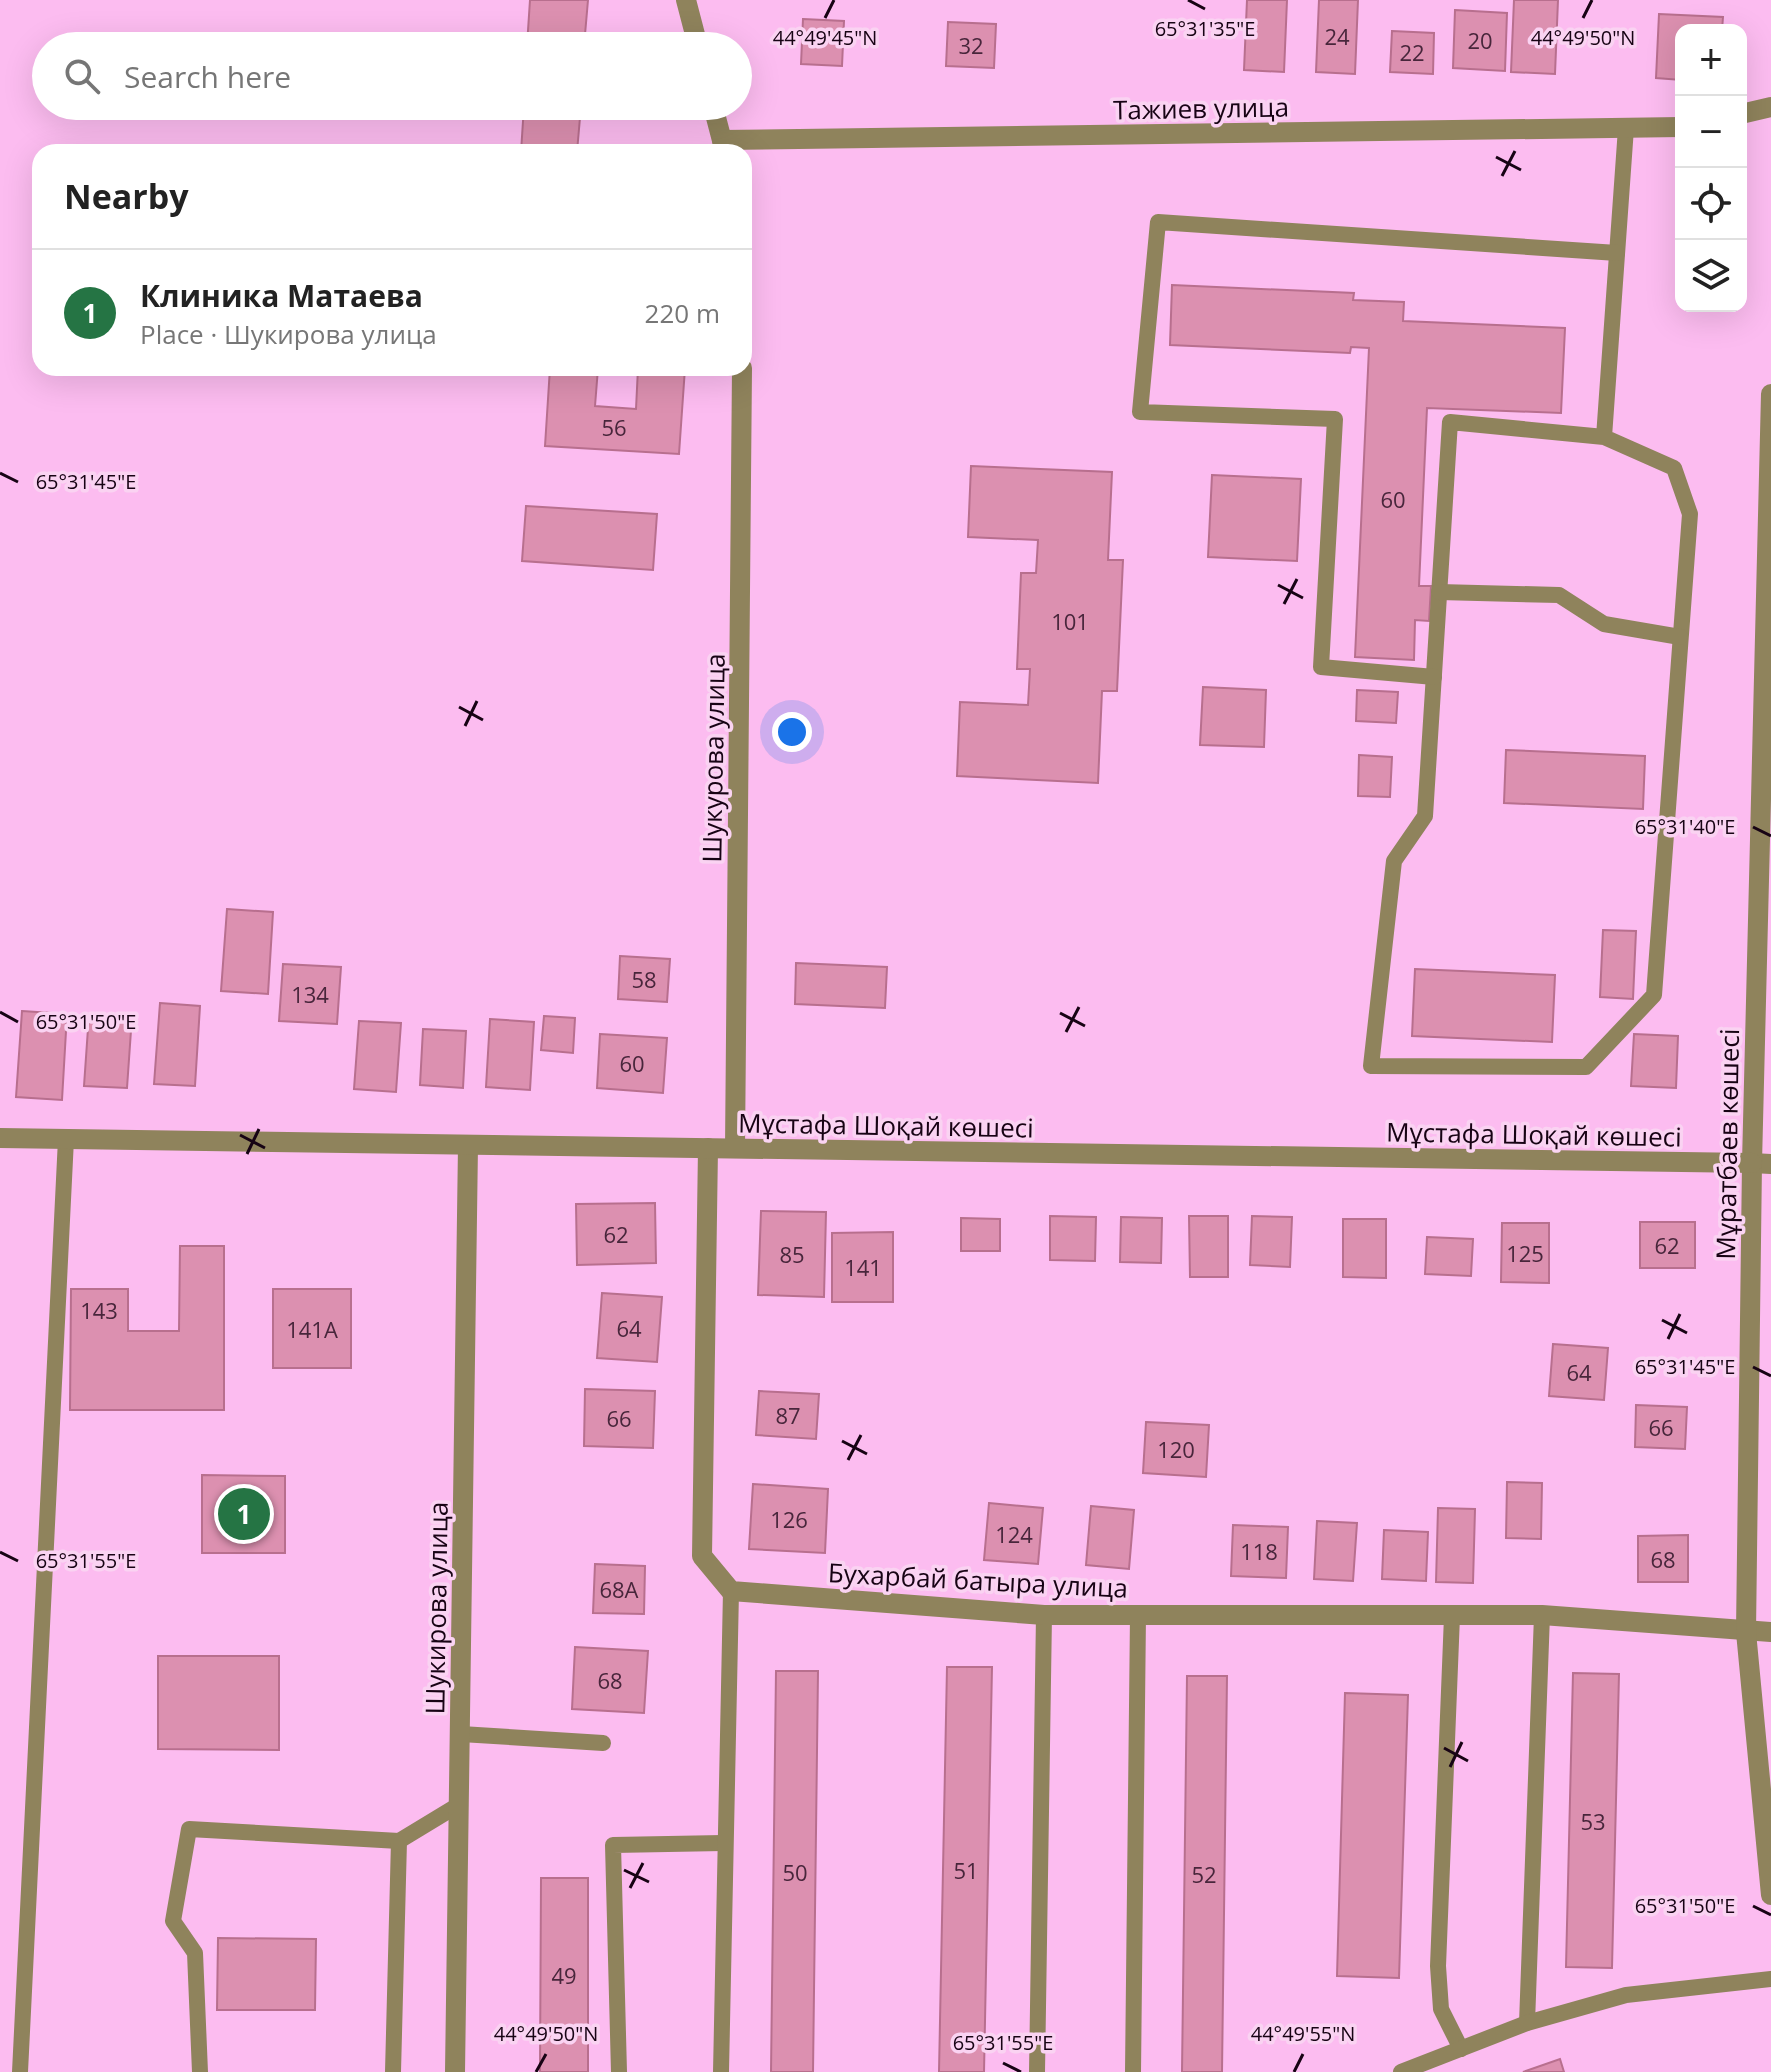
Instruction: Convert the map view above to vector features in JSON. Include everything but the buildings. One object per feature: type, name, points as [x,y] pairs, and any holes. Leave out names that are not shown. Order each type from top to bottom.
[{"type":"street","points":[[686,0],[694,32]]},
{"type":"street","points":[[1747,113],[1771,107]]},
{"type":"street","points":[[716,120],[722,144]]},
{"type":"street","name":"Тажиев улица","points":[[752,145],[1675,127]]},
{"type":"street","name":"Шукурова улица","points":[[735,1148],[742,376]]},
{"type":"street","name":"Мұратбаев көшесі","points":[[1771,394],[1762,1164],[1746,1632],[1771,1895]]},
{"type":"street","name":"Мұстафа Шоқай көшесі","points":[[0,1138],[1762,1164]]},
{"type":"street","name":"Шукирова улица","points":[[455,2072],[468,1145]]},
{"type":"street","points":[[708,1148],[702,1556],[731,1591]]},
{"type":"street","name":"Бухарбай батыра улица","points":[[731,1591],[1044,1615],[1542,1615],[1771,1632]]},
{"type":"lane","points":[[1604,437],[1626,128]]},
{"type":"lane","points":[[1434,677],[1321,667],[1335,419],[1140,412],[1158,222],[1617,253]]},
{"type":"lane","points":[[1450,422],[1604,437],[1674,468],[1690,514],[1654,995],[1586,1067],[1371,1066],[1394,861],[1425,816],[1439,592],[1450,422]]},
{"type":"lane","points":[[1439,592],[1559,595],[1604,624],[1680,637]]},
{"type":"lane","points":[[20,2072],[66,1139]]},
{"type":"lane","points":[[721,2072],[723,1843],[731,1591]]},
{"type":"lane","points":[[1037,2072],[1044,1615]]},
{"type":"lane","points":[[1133,2072],[1138,1615]]},
{"type":"lane","points":[[1527,2023],[1542,1615]]},
{"type":"lane","points":[[1452,1616],[1438,1966],[1441,2009],[1461,2049]]},
{"type":"lane","points":[[461,1734],[603,1743]]},
{"type":"lane","points":[[200,2072],[195,1953],[173,1921],[189,1829],[399,1841],[460,1804]]},
{"type":"lane","points":[[393,2072],[399,1841]]},
{"type":"lane","points":[[619,2072],[613,1845],[723,1843]]},
{"type":"lane","points":[[1401,2072],[1527,2023],[1626,1995],[1771,1979]]},
{"type":"place","name":"Клиника Матаева","points":[[244,1514]]}]
